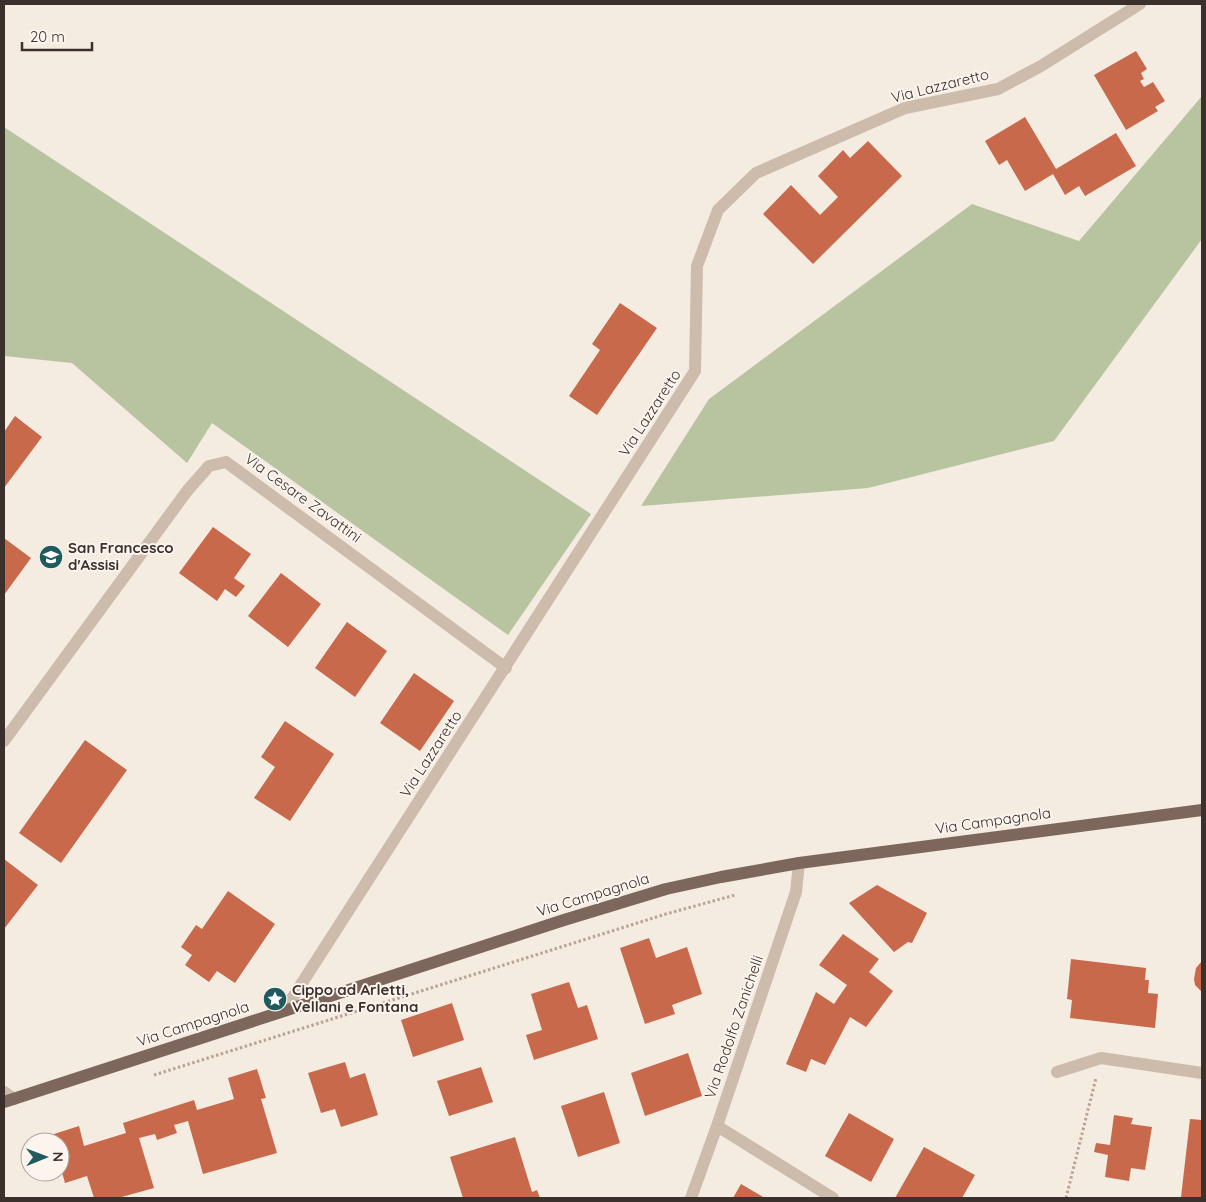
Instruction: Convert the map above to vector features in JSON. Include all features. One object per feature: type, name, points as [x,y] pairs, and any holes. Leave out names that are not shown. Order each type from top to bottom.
[{"type":"main road","name":"Via Campagnola","points":[[7,1098],[666,889],[799,863],[1202,810]]},
{"type":"street","name":"Via Lazzaretto","points":[[284,1011],[695,372],[697,266],[718,210],[756,174],[905,108],[998,89],[1041,66],[1140,4]]},
{"type":"street","name":"Via Cesare Zavattini","points":[[4,741],[187,492],[208,466],[226,462],[506,668]]},
{"type":"street","name":"Via Rodolfo Zanichelli","points":[[691,1198],[796,892],[799,863]]},
{"type":"street","points":[[1057,1072],[1101,1058],[1202,1073]]},
{"type":"street","points":[[717,1126],[833,1198]]},
{"type":"path","points":[[146,1077],[656,917],[738,894]]},
{"type":"path","points":[[1066,1198],[1101,1058]]},
{"type":"green space","points":[[1202,96],[1202,239],[1054,441],[868,488],[641,506],[709,399],[972,204],[1079,241]]},
{"type":"green space","points":[[4,127],[591,514],[508,635],[212,423],[187,463],[72,363],[4,356]]},
{"type":"building","points":[[1136,51],[1147,69],[1141,73],[1144,79],[1140,81],[1144,87],[1153,82],[1165,101],[1155,107],[1158,111],[1126,130],[1094,75]]},
{"type":"building","points":[[1025,117],[1056,169],[1116,133],[1136,166],[1085,196],[1079,186],[1065,195],[1053,174],[1025,191],[1007,160],[999,165],[985,141]]},
{"type":"building","points":[[868,141],[902,176],[813,264],[763,214],[791,185],[820,215],[838,197],[818,176],[843,150],[850,158]]},
{"type":"building","points":[[620,303],[657,328],[597,415],[569,396],[600,350],[592,344]]},
{"type":"building","points":[[15,416],[42,437],[4,488],[4,432]]},
{"type":"building","points":[[213,527],[251,554],[234,578],[245,586],[236,597],[225,589],[217,601],[179,573]]},
{"type":"building","points":[[4,538],[31,558],[4,595]]},
{"type":"building","points":[[281,573],[321,604],[288,647],[248,616]]},
{"type":"building","points":[[347,622],[387,651],[355,697],[315,668]]},
{"type":"building","points":[[414,673],[454,701],[420,751],[380,723]]},
{"type":"building","points":[[285,721],[334,754],[290,821],[254,798],[275,767],[261,757]]},
{"type":"building","points":[[85,740],[127,770],[61,863],[19,833]]},
{"type":"building","points":[[4,859],[38,885],[4,929]]},
{"type":"building","points":[[877,885],[927,913],[912,943],[908,942],[894,952],[849,903]]},
{"type":"building","points":[[228,891],[275,924],[235,983],[217,971],[209,982],[185,965],[192,955],[181,947],[196,925],[202,929]]},
{"type":"building","points":[[843,934],[879,959],[869,972],[893,991],[866,1027],[850,1017],[825,1065],[811,1059],[806,1072],[786,1064],[816,992],[834,1004],[847,985],[819,965]]},
{"type":"building","points":[[649,938],[656,958],[687,947],[702,994],[672,1005],[675,1014],[645,1024],[620,948]]},
{"type":"building","points":[[1071,959],[1146,968],[1145,980],[1149,980],[1148,993],[1158,994],[1155,1028],[1070,1018],[1072,1000],[1067,999]]},
{"type":"building","points":[[1202,961],[1202,992],[1195,985],[1194,979],[1196,968]]},
{"type":"building","points":[[569,982],[578,1008],[587,1005],[598,1039],[534,1060],[526,1035],[542,1030],[531,994]]},
{"type":"building","points":[[452,1003],[464,1040],[413,1057],[401,1020]]},
{"type":"building","points":[[688,1053],[702,1096],[645,1116],[631,1073]]},
{"type":"building","points":[[345,1062],[350,1078],[365,1073],[378,1115],[341,1127],[335,1109],[321,1113],[308,1073]]},
{"type":"building","points":[[481,1067],[493,1102],[449,1116],[437,1081]]},
{"type":"building","points":[[257,1069],[266,1098],[261,1099],[277,1153],[203,1174],[188,1121],[174,1125],[177,1133],[157,1140],[155,1134],[139,1138],[154,1188],[118,1198],[94,1198],[87,1176],[70,1181],[70,1132],[60,1132],[79,1126],[84,1146],[126,1133],[123,1123],[194,1100],[197,1110],[234,1099],[228,1078]]},
{"type":"building","points":[[604,1092],[620,1143],[578,1157],[561,1106]]},
{"type":"building","points":[[849,1113],[894,1139],[871,1182],[825,1156]]},
{"type":"building","points":[[1114,1115],[1133,1118],[1131,1124],[1152,1127],[1145,1170],[1131,1168],[1129,1181],[1105,1177],[1108,1155],[1094,1152],[1096,1143],[1110,1145]]},
{"type":"building","points":[[1190,1119],[1202,1120],[1202,1198],[1181,1197]]},
{"type":"building","points":[[515,1137],[532,1192],[537,1190],[540,1198],[463,1198],[450,1157]]},
{"type":"building","points":[[924,1147],[975,1175],[962,1198],[895,1198]]},
{"type":"building","points":[[741,1184],[765,1198],[733,1198]]},
{"type":"place","name":"San Francesco d'Assisi","points":[[51,557]]},
{"type":"place","name":"Cippo ad Arletti, Vellani e Fontana","points":[[275,999]]}]
